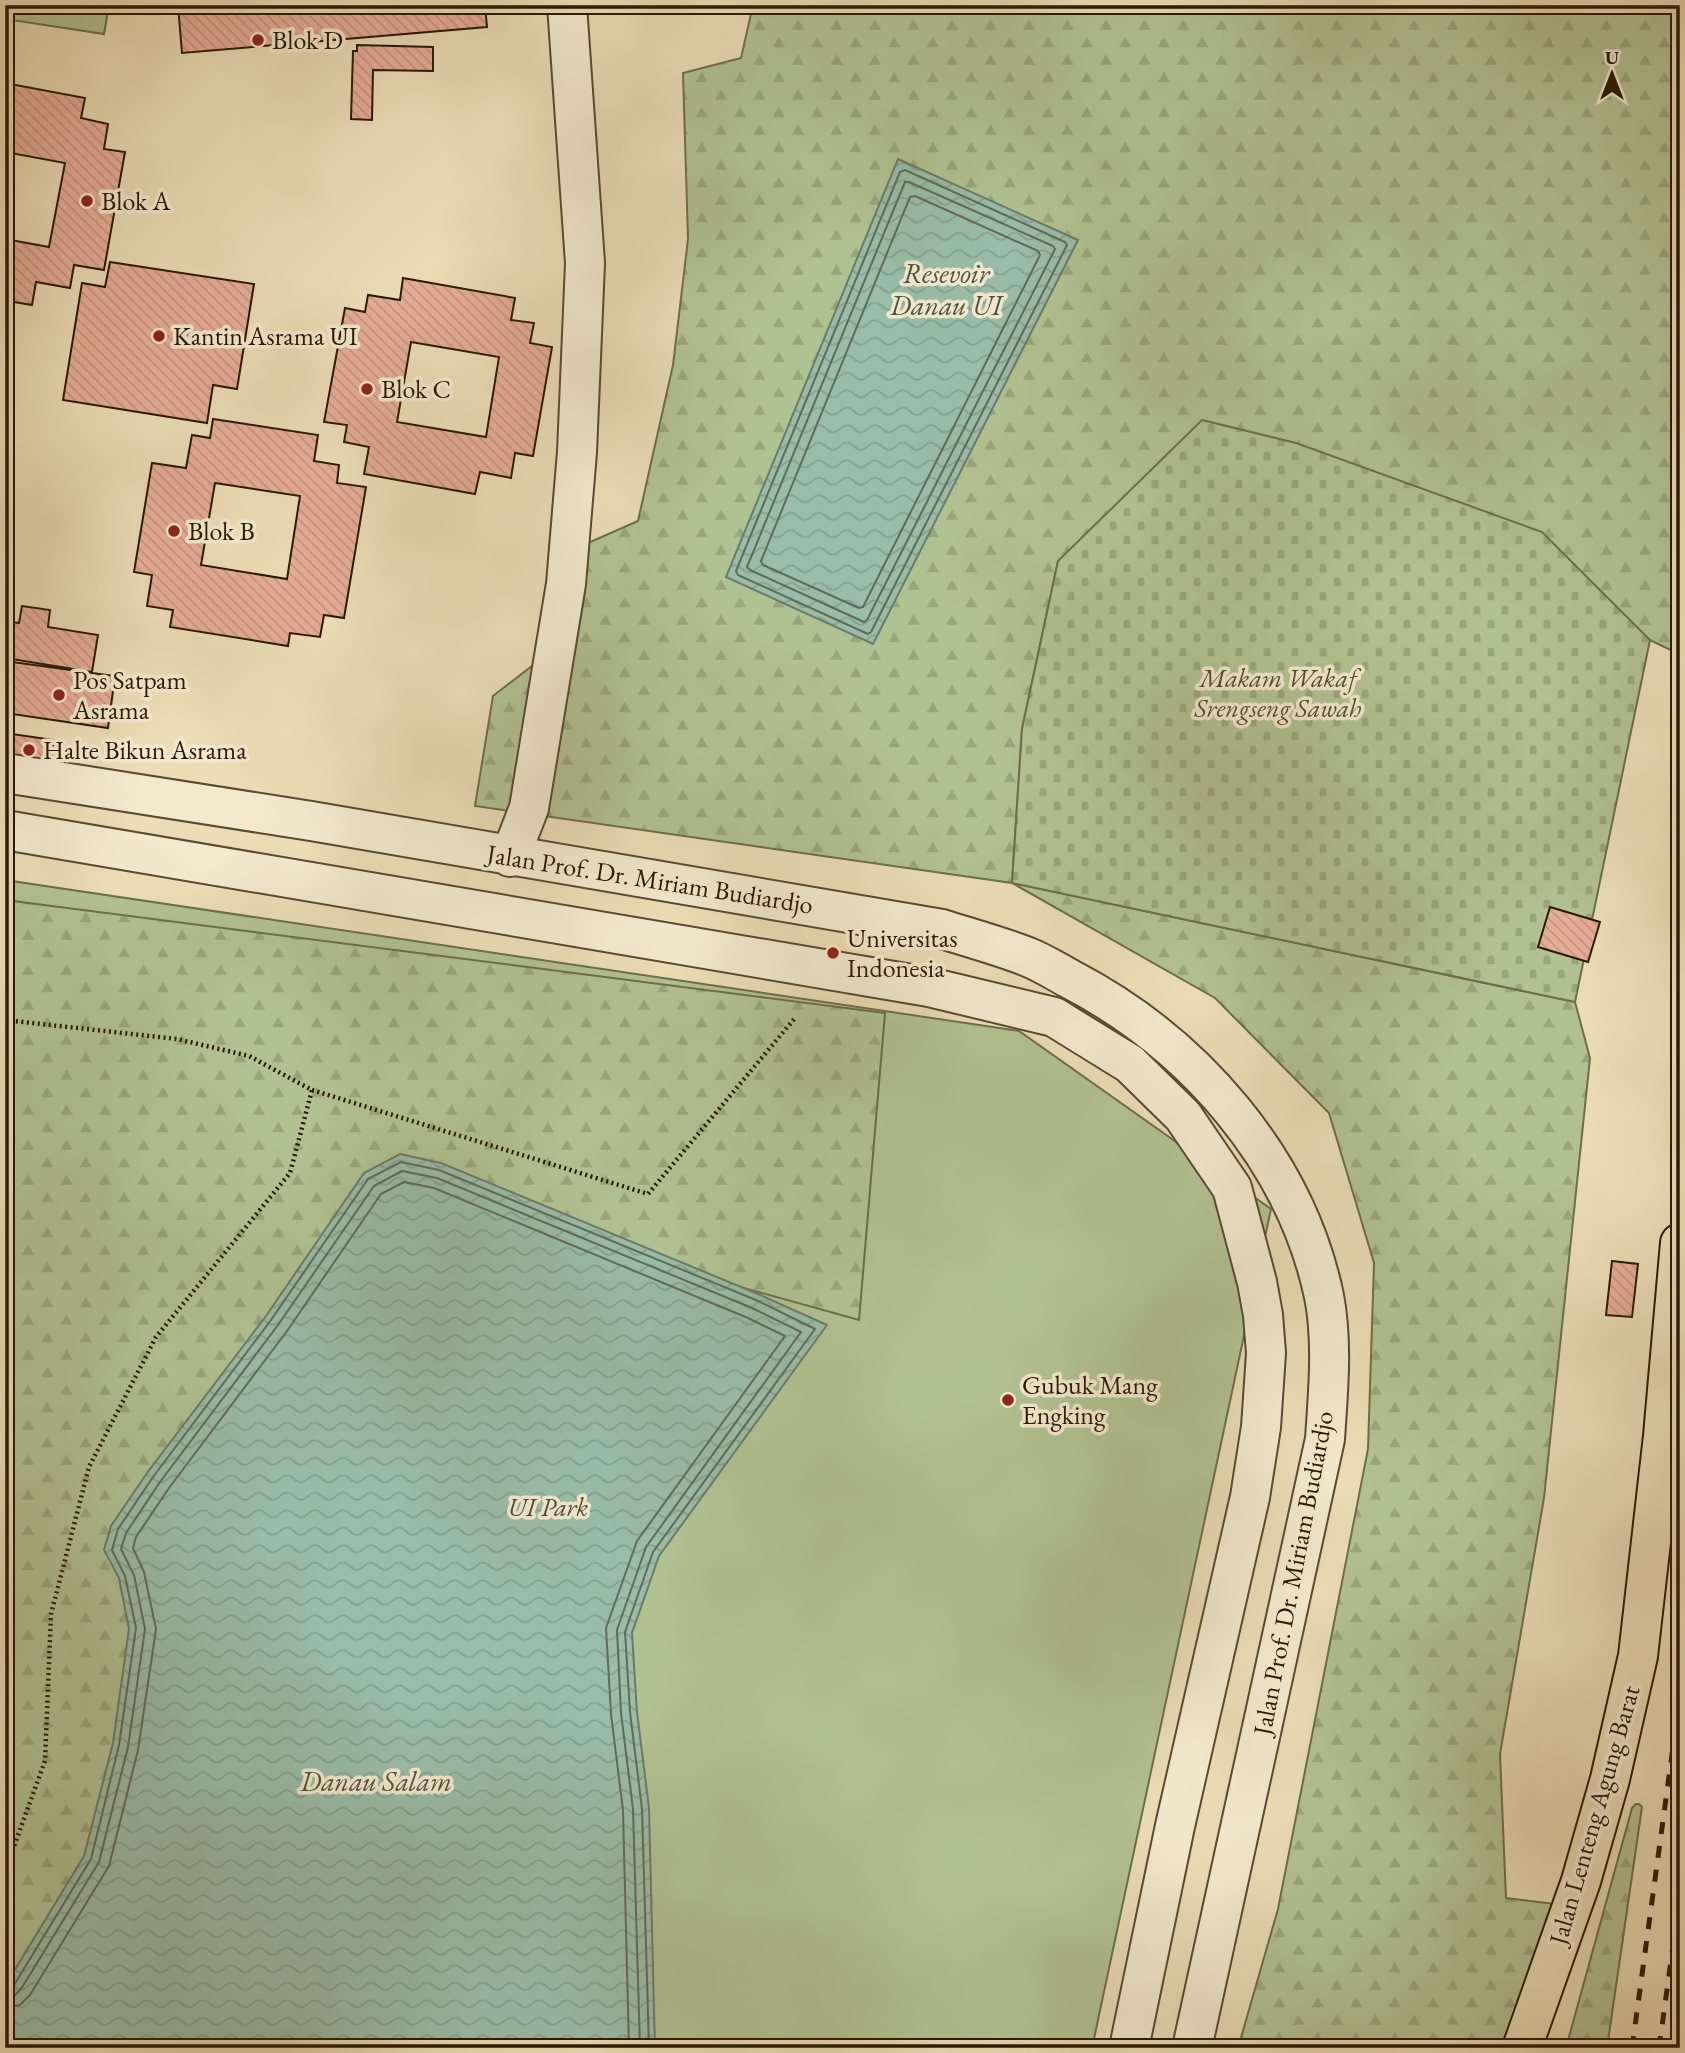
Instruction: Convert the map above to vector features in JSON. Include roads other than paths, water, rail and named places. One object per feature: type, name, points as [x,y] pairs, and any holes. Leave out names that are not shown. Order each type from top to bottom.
[{"type":"main road","name":"Jalan Lenteng Agung Barat","points":[[1522,2048],[1581,1881],[1610,1779],[1638,1656],[1664,1436],[1680,1243]]},
{"type":"street","points":[[510,857],[529,808],[564,597],[577,452],[585,263],[567,5]]},
{"type":"street","name":"Jalan Prof. Dr. Miriam Budiardjo","points":[[5,773],[310,821],[942,929],[1030,957],[1103,996],[1160,1036],[1208,1082],[1266,1156],[1306,1233],[1324,1297],[1329,1381],[1325,1439],[1192,2048]]},
{"type":"street","points":[[5,830],[929,987],[1054,1017],[1130,1063],[1183,1116],[1232,1188],[1264,1315],[1266,1353],[1261,1427],[1250,1497],[1175,1826],[1129,2048]]},
{"type":"street","points":[[570,925],[580,868]]},
{"type":"water","name":"Resevoir Danau UI","points":[[898,159],[1078,240],[873,644],[726,577]]},
{"type":"water","name":"Danau Salam","points":[[400,1154],[441,1163],[827,1325],[659,1556],[632,1633],[637,1712],[649,1808],[655,2048],[5,2048],[5,1986],[84,1856],[113,1743],[129,1629],[119,1578],[104,1550],[111,1526],[147,1473],[266,1316],[364,1173]]},
{"type":"railway","points":[[1632,2048],[1680,1696]]},
{"type":"railway","points":[[1659,2048],[1680,1895]]},
{"type":"place","name":"Blok D","points":[[258,40]]},
{"type":"place","name":"Blok A","points":[[87,201]]},
{"type":"place","name":"Kantin Asrama UI","points":[[159,336]]},
{"type":"place","name":"Blok C","points":[[367,389]]},
{"type":"place","name":"Blok B","points":[[174,531]]},
{"type":"place","name":"Pos Satpam Asrama","points":[[59,695]]},
{"type":"place","name":"Halte Bikun Asrama","points":[[29,750]]},
{"type":"place","name":"Universitas Indonesia","points":[[833,953]]},
{"type":"place","name":"Gubuk Mang Engking","points":[[1008,1400]]},
{"type":"park label","name":"Makam Wakaf Srengseng Sawah","points":[[1278,693]]},
{"type":"park label","name":"UI Park","points":[[548,1507]]}]
